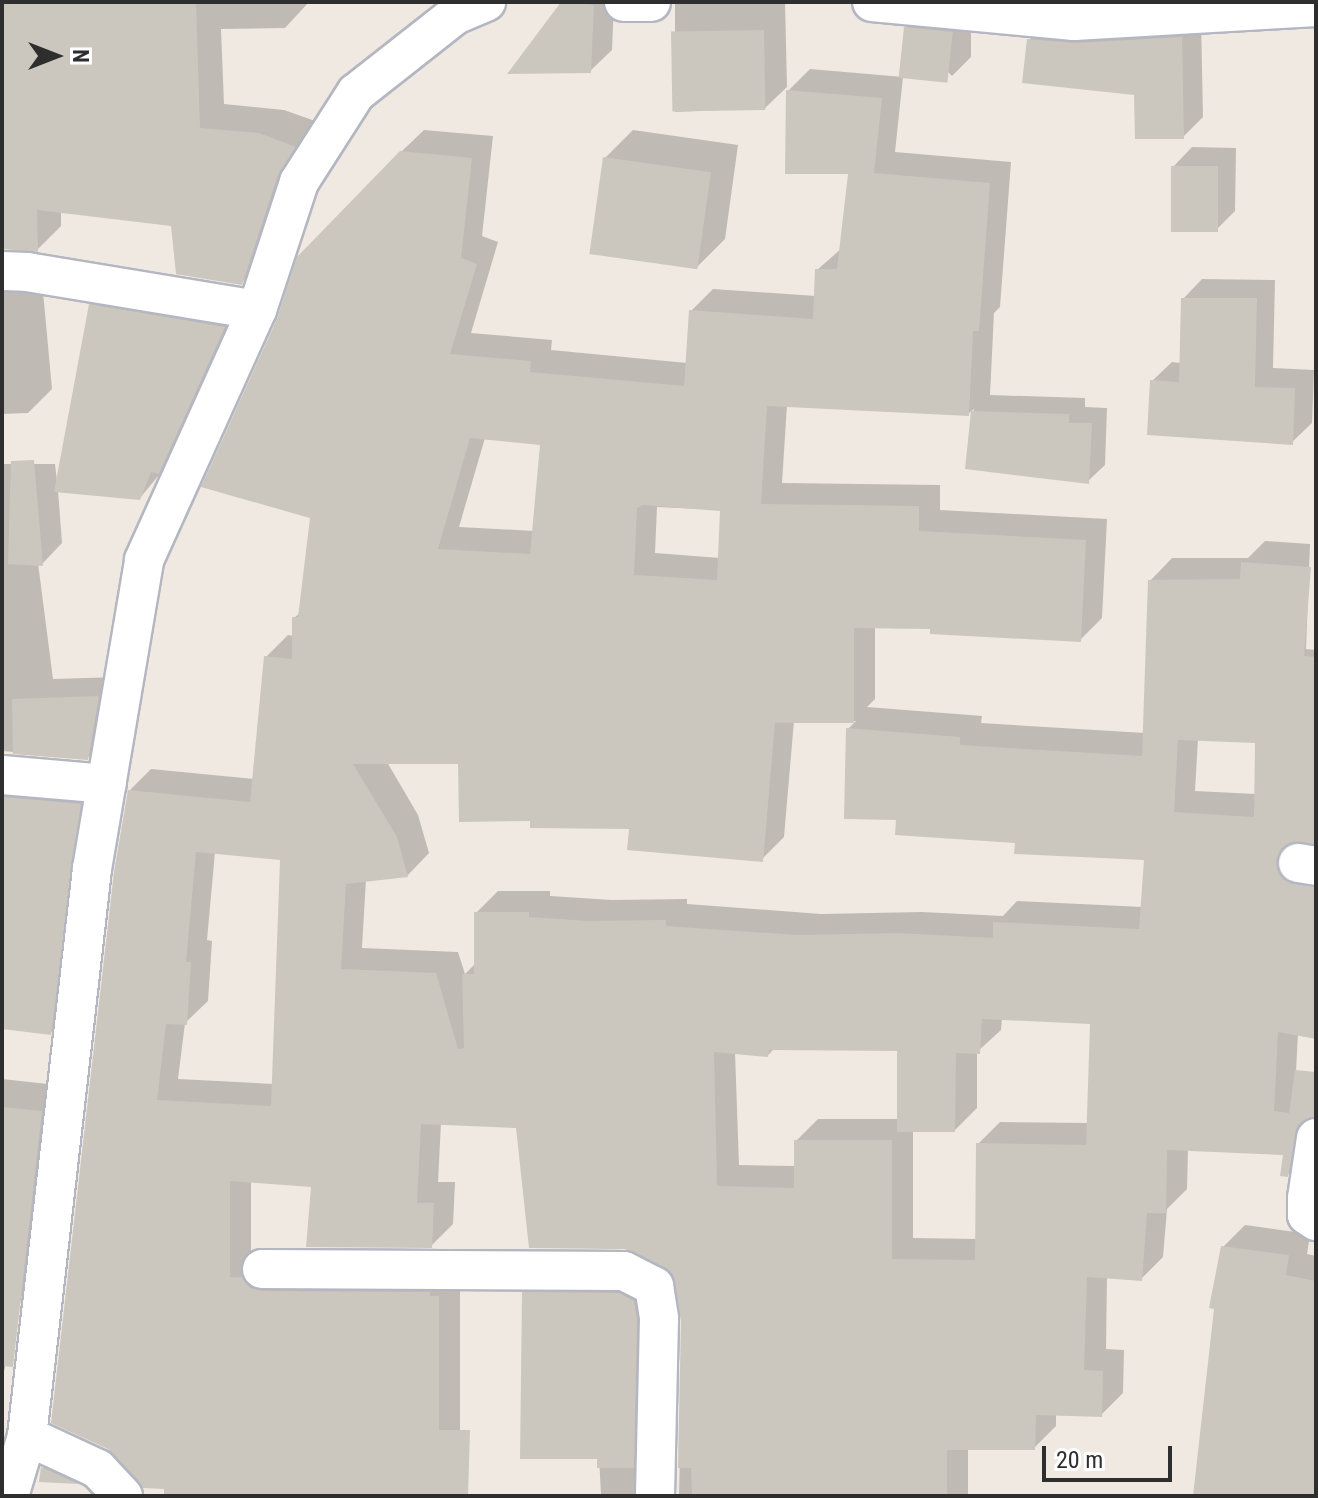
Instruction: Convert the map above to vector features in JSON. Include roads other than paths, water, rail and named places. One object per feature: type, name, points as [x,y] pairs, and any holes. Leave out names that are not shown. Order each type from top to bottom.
[{"type":"street","points":[[9,1496],[27,1436],[92,869],[144,560],[257,310],[299,182],[356,93],[455,15],[486,2]]},
{"type":"street","points":[[624,2],[651,2]]},
{"type":"street","points":[[872,2],[1074,21],[1316,7]]},
{"type":"street","points":[[2,271],[27,272],[257,310]]},
{"type":"street","points":[[2,775],[107,784]]},
{"type":"street","points":[[1316,1138],[1307,1198],[1307,1215],[1316,1221]]},
{"type":"street","points":[[262,1269],[624,1271],[654,1286],[659,1319],[655,1496]]},
{"type":"street","points":[[27,1436],[98,1469],[123,1496]]}]
